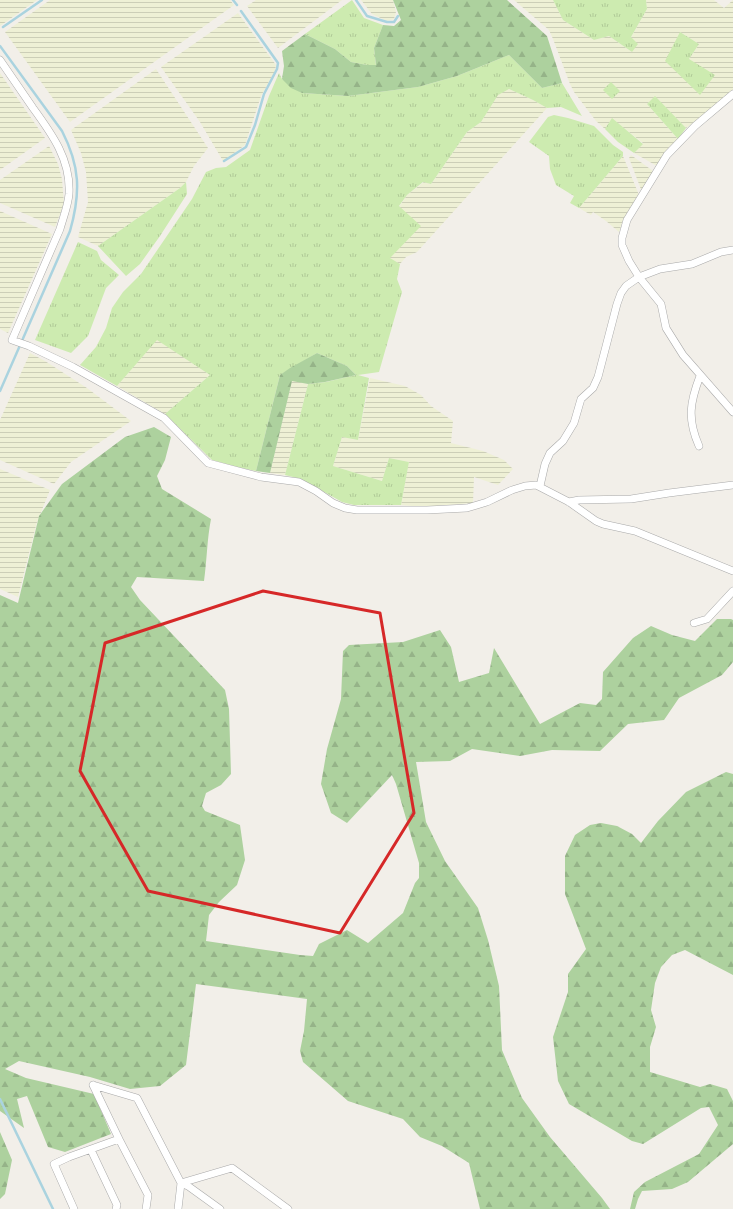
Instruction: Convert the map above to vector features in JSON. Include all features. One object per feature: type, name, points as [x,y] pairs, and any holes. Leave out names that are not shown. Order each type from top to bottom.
[{"type":"street","points":[[0,60],[60,149],[64,158],[68,176],[69,193],[60,229],[12,340],[27,345],[73,367],[164,418],[208,463],[262,477],[299,482],[316,491],[333,503],[345,508],[357,510],[427,510],[467,508],[487,502],[512,490],[532,485],[540,486],[569,502],[596,521],[635,531],[733,571]]},
{"type":"street","points":[[733,94],[695,126],[667,155],[627,220],[622,238],[622,245],[629,261],[661,304],[666,328],[683,355],[733,412]]},
{"type":"street","points":[[540,486],[545,464],[550,453],[563,441],[574,423],[581,399],[592,388],[598,377],[621,293],[626,286],[640,277],[660,269],[692,264],[721,252],[733,250]]},
{"type":"street","points":[[699,446],[693,432],[691,417],[692,397],[700,376]]},
{"type":"street","points":[[569,502],[579,500],[631,499],[669,492],[733,484]]},
{"type":"street","points":[[694,622],[707,619],[733,591]]},
{"type":"street","points":[[146,1209],[148,1195],[93,1085],[137,1098],[181,1183],[178,1209]]},
{"type":"street","points":[[74,1209],[54,1164],[119,1139]]},
{"type":"street","points":[[91,1150],[117,1205],[116,1209]]},
{"type":"street","points":[[181,1183],[232,1168],[284,1208]]},
{"type":"street","points":[[181,1183],[188,1186],[220,1209]]},
{"type":"highlighted area","points":[[263,591],[380,613],[414,813],[340,933],[148,891],[80,771],[105,643]]},
{"type":"green space","points":[[0,0],[37,0],[0,26]]},
{"type":"green space","points":[[50,0],[230,0],[234,5],[70,122],[5,32]]},
{"type":"green space","points":[[256,0],[342,0],[278,48],[247,6]]},
{"type":"green space","points":[[352,0],[364,18],[383,25],[374,48],[376,66],[351,62],[335,49],[305,34]]},
{"type":"green space","points":[[361,0],[393,0],[396,12],[394,19],[387,21],[372,14]]},
{"type":"green space","points":[[393,0],[507,0],[547,36],[562,83],[542,88],[509,55],[457,76],[418,87],[348,96],[302,93],[291,88],[282,79],[284,66],[282,51],[305,34],[335,49],[351,62],[376,65],[374,48],[383,25],[394,26],[401,20]]},
{"type":"green space","points":[[514,0],[553,0],[563,20],[594,40],[609,36],[632,52],[631,37],[647,9],[646,0],[714,0],[724,8],[733,0],[733,93],[686,128],[655,97],[647,104],[678,139],[669,147],[657,166],[634,153],[643,143],[612,119],[605,129],[596,121],[574,92],[549,30]],"holes":[[[680,32],[699,44],[689,59]]]},
{"type":"green space","points":[[553,0],[646,0],[647,9],[631,37],[638,44],[632,52],[609,36],[594,40],[563,20]]},
{"type":"green space","points":[[238,13],[276,65],[275,71],[261,96],[245,145],[223,161],[200,122],[161,67]]},
{"type":"green space","points":[[680,32],[699,44],[689,59],[715,75],[700,95],[665,61]]},
{"type":"green space","points":[[509,55],[542,88],[562,83],[582,116],[561,107],[547,108],[509,89],[498,95],[481,122],[467,132],[431,184],[423,182],[407,195],[399,206],[421,226],[390,258],[400,264],[397,279],[402,292],[379,372],[358,375],[369,378],[358,440],[342,437],[333,466],[382,481],[389,458],[409,462],[401,505],[354,505],[342,502],[301,479],[285,475],[308,384],[326,382],[356,375],[347,366],[317,353],[280,375],[256,471],[212,460],[165,414],[210,375],[157,340],[117,386],[80,365],[96,347],[106,328],[112,308],[123,292],[141,274],[192,199],[206,172],[216,168],[226,167],[250,150],[269,96],[279,73],[282,79],[302,93],[348,96],[418,87],[457,76]]},
{"type":"green space","points":[[156,69],[208,148],[194,166],[186,182],[180,188],[98,246],[78,237],[88,202],[86,172],[81,153],[71,130]]},
{"type":"green space","points":[[0,73],[45,138],[0,170]]},
{"type":"green space","points":[[611,82],[620,91],[612,99],[603,90]]},
{"type":"green space","points":[[509,89],[547,108],[417,252],[406,257],[400,264],[389,258],[420,226],[399,207],[407,195],[424,182],[431,184],[467,132],[481,122],[498,94]]},
{"type":"green space","points":[[655,96],[686,128],[678,139],[647,104]]},
{"type":"green space","points":[[554,115],[594,126],[613,145],[623,152],[623,156],[579,208],[570,203],[574,196],[556,185],[550,169],[549,156],[529,142],[548,117]]},
{"type":"green space","points":[[612,118],[643,144],[634,153],[618,142],[605,129]]},
{"type":"green space","points":[[49,146],[58,164],[62,179],[64,204],[55,227],[0,203],[0,180]]},
{"type":"green space","points":[[631,155],[653,171],[642,192],[629,158]]},
{"type":"green space","points":[[623,156],[639,195],[623,220],[619,232],[593,212],[591,215],[579,208]]},
{"type":"green space","points":[[186,182],[187,194],[140,264],[126,276],[98,246],[180,188]]},
{"type":"green space","points":[[0,211],[52,234],[8,333],[0,329]]},
{"type":"green space","points":[[78,242],[97,251],[101,260],[119,275],[106,288],[88,336],[71,353],[35,340]]},
{"type":"green space","points":[[157,339],[210,375],[165,414],[117,386]]},
{"type":"green space","points":[[30,353],[87,388],[131,421],[71,462],[54,484],[0,460],[0,420]]},
{"type":"green space","points":[[317,353],[347,366],[356,375],[308,384],[292,381],[270,473],[256,471],[280,375]]},
{"type":"green space","points":[[370,378],[405,386],[421,395],[431,406],[453,421],[451,443],[483,451],[504,460],[513,469],[498,485],[474,477],[473,503],[423,507],[401,505],[409,462],[389,458],[382,481],[333,466],[342,437],[358,440]]},
{"type":"green space","points":[[292,380],[308,384],[285,475],[270,473]]},
{"type":"green space","points":[[154,427],[171,437],[165,460],[157,476],[162,489],[211,519],[204,581],[137,577],[131,587],[140,600],[225,690],[229,709],[231,774],[221,785],[206,793],[202,806],[205,811],[240,825],[245,860],[237,885],[219,902],[209,915],[206,941],[313,956],[319,944],[347,930],[368,943],[403,913],[415,883],[419,878],[419,863],[392,775],[347,823],[331,813],[321,784],[327,749],[341,699],[343,651],[349,645],[403,642],[440,630],[451,647],[459,682],[489,673],[494,648],[540,724],[580,703],[596,705],[602,699],[603,672],[633,638],[651,626],[672,635],[695,641],[717,619],[733,620],[733,662],[722,675],[679,698],[664,720],[628,724],[600,751],[552,750],[520,756],[472,749],[450,761],[416,762],[426,822],[445,861],[478,908],[488,940],[499,986],[502,1050],[522,1098],[550,1137],[610,1209],[480,1209],[469,1163],[442,1146],[420,1137],[403,1119],[348,1101],[303,1062],[300,1051],[304,1031],[307,999],[196,984],[186,1065],[160,1086],[130,1089],[90,1077],[19,1061],[5,1069],[26,1078],[94,1094],[111,1134],[65,1152],[48,1147],[27,1096],[17,1099],[24,1128],[0,1111],[0,595],[18,603],[39,516],[62,484],[125,437]]},
{"type":"green space","points":[[0,469],[50,490],[37,522],[18,597],[0,589]]},
{"type":"green space","points":[[726,772],[733,774],[733,975],[685,950],[672,955],[661,967],[655,983],[651,1010],[656,1027],[650,1047],[650,1072],[700,1087],[710,1084],[727,1089],[733,1101],[733,1144],[688,1182],[672,1189],[642,1191],[635,1209],[630,1209],[634,1192],[645,1182],[699,1154],[718,1125],[709,1107],[701,1108],[643,1144],[632,1141],[569,1104],[558,1081],[553,1037],[568,992],[568,974],[586,949],[565,894],[565,856],[575,835],[590,825],[601,823],[617,826],[632,834],[641,843],[658,821],[686,792]]},
{"type":"green space","points":[[0,1132],[12,1160],[5,1194],[0,1199]]},
{"type":"waterway","points":[[3,27],[42,0]]},
{"type":"waterway","points":[[233,0],[237,5]]},
{"type":"waterway","points":[[356,0],[367,16],[387,22],[394,22],[398,16]]},
{"type":"waterway","points":[[224,161],[246,147],[255,125],[264,94],[277,69],[278,63],[241,11]]},
{"type":"waterway","points":[[0,46],[62,131],[72,156],[77,180],[76,204],[70,231],[0,391]]},
{"type":"waterway","points":[[0,1099],[53,1209]]}]
